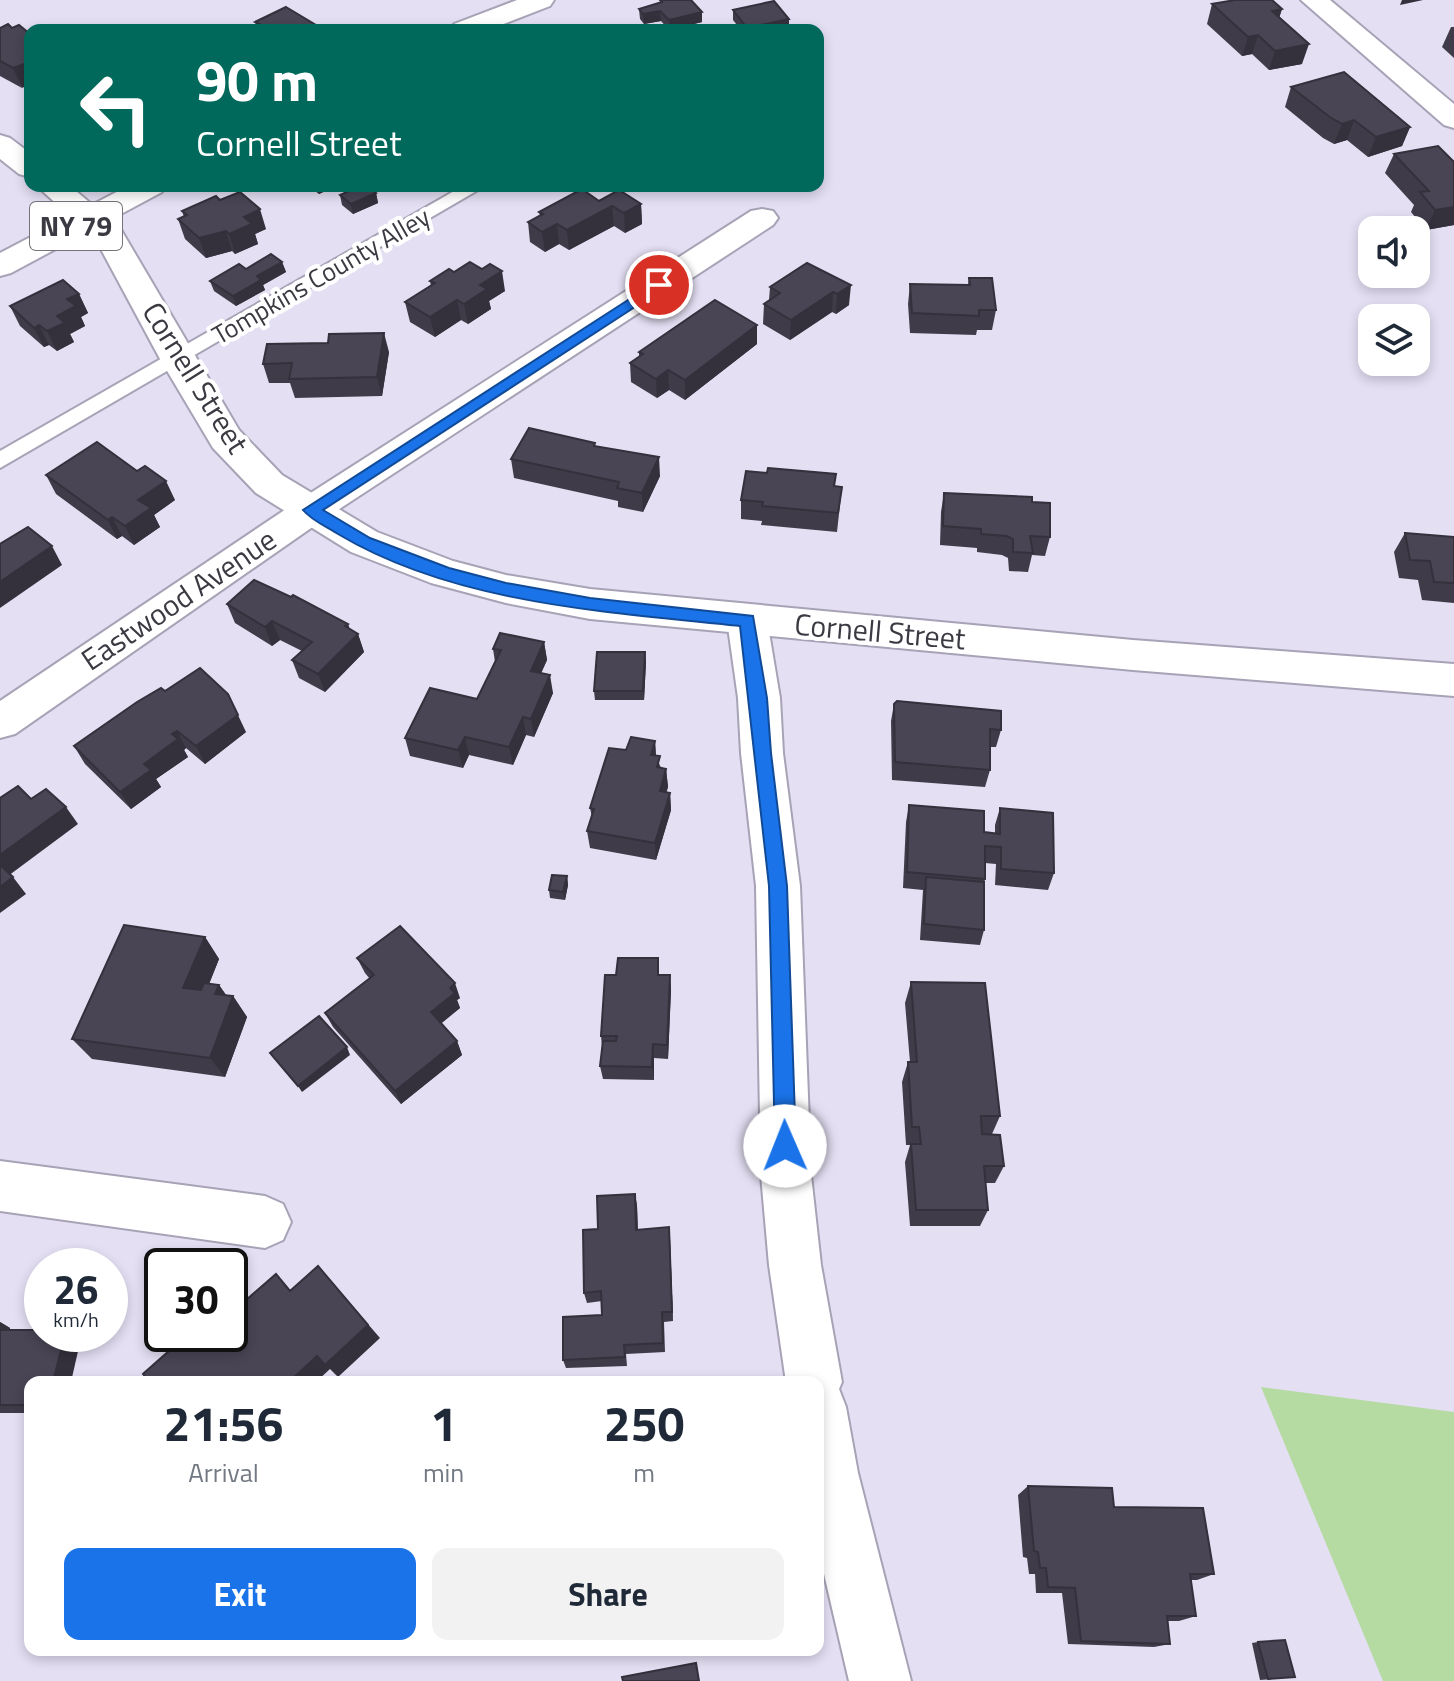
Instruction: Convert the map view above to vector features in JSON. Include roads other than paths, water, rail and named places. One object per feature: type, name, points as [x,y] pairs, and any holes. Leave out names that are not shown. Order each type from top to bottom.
[{"type":"main road","points":[[479,24],[541,0]]},
{"type":"main road","points":[[1314,0],[1454,119]]},
{"type":"main road","points":[[0,144],[24,163]]},
{"type":"main road","name":"Cornell Street","points":[[60,192],[109,235],[177,359],[226,439],[269,484],[364,542],[445,573],[506,589],[590,604],[1454,680]]},
{"type":"main road","name":"NY 79","points":[[0,266],[140,192]]},
{"type":"main road","name":"Eastwood Avenue","points":[[0,722],[311,510],[762,218]]},
{"type":"main road","points":[[747,620],[759,698],[762,753],[778,886],[786,1175],[795,1265],[813,1376]]},
{"type":"main road","points":[[0,1186],[265,1222]]},
{"type":"main road","points":[[824,1443],[880,1681]]},
{"type":"lane","name":"Tompkins County Alley","points":[[0,461],[466,192]]}]
